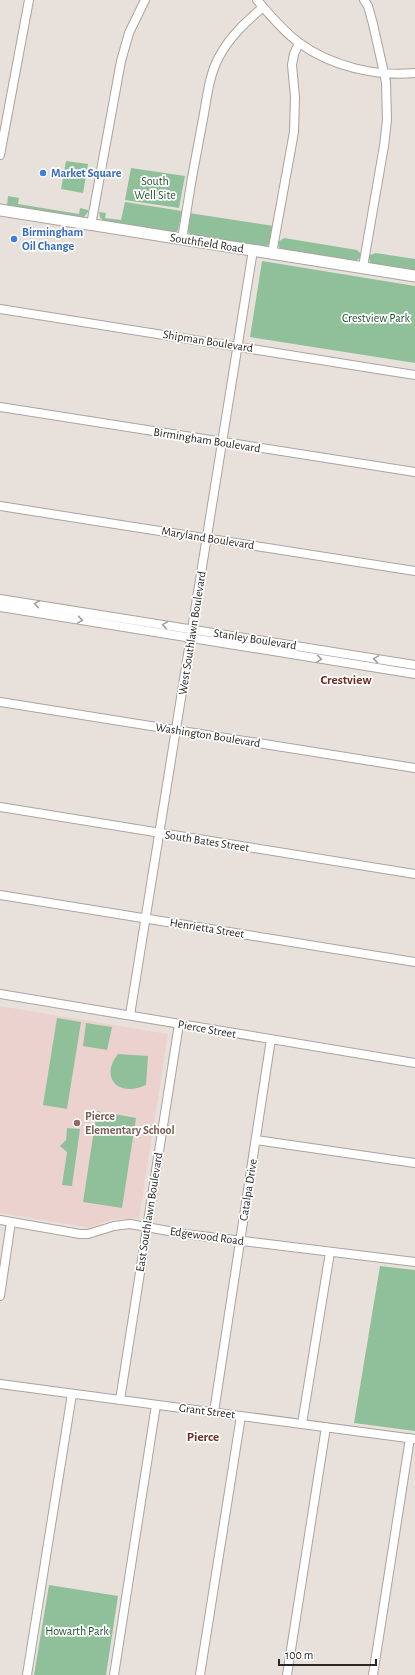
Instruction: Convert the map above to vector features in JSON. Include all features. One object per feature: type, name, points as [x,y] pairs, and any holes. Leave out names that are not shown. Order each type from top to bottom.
[{"type":"main road","name":"Southfield Road","points":[[0,210],[415,276]]},
{"type":"street","points":[[1,151],[29,0]]},
{"type":"street","points":[[91,225],[121,61],[131,29],[145,0]]},
{"type":"street","points":[[258,0],[274,20],[299,43],[337,62],[362,70],[384,73],[415,72]]},
{"type":"street","points":[[363,267],[386,136],[387,96],[384,73],[366,2]]},
{"type":"street","points":[[182,239],[200,132],[215,64],[225,45],[237,31],[263,7]]},
{"type":"street","points":[[272,253],[294,132],[295,97],[292,65],[294,54],[299,43]]},
{"type":"street","name":"West Southlawn Boulevard","points":[[130,1015],[253,250]]},
{"type":"street","name":"Shipman Boulevard","points":[[0,309],[415,375]]},
{"type":"street","name":"Birmingham Boulevard","points":[[0,407],[415,472]]},
{"type":"street","name":"Maryland Boulevard","points":[[0,506],[415,571]]},
{"type":"street","name":"Stanley Boulevard","points":[[0,599],[191,638],[415,674]]},
{"type":"street","name":"Stanley Boulevard","points":[[0,608],[63,613],[192,629],[415,665]]},
{"type":"street","points":[[340,662],[342,653]]},
{"type":"street","name":"Washington Boulevard","points":[[0,702],[415,768]]},
{"type":"street","name":"South Bates Street","points":[[0,807],[415,874]]},
{"type":"street","name":"Henrietta Street","points":[[0,895],[415,962]]},
{"type":"street","name":"Pierce Street","points":[[0,994],[415,1063]]},
{"type":"street","name":"East Southlawn Boulevard","points":[[120,1400],[179,1024]]},
{"type":"street","name":"Catalpa Drive","points":[[214,1412],[271,1040]]},
{"type":"street","points":[[256,1140],[415,1163]]},
{"type":"street","name":"Edgewood Road","points":[[0,1220],[80,1234],[88,1234],[122,1225],[147,1227],[185,1234],[415,1262]]},
{"type":"street","points":[[0,1296],[11,1222]]},
{"type":"street","points":[[302,1424],[330,1252]]},
{"type":"street","name":"Grant Street","points":[[0,1384],[413,1438]]},
{"type":"street","points":[[27,1675],[72,1394]]},
{"type":"street","points":[[114,1675],[156,1405]]},
{"type":"street","points":[[200,1675],[241,1416]]},
{"type":"street","points":[[286,1675],[326,1427]]},
{"type":"street","points":[[373,1675],[413,1438]]},
{"type":"shaded area","name":"Pierce Elementary School","points":[[0,1006],[168,1034],[139,1219],[116,1219],[90,1228],[0,1213]]},
{"type":"green space","points":[[66,161],[88,164],[83,193],[61,189]]},
{"type":"green space","name":"South Well Site","points":[[131,168],[185,176],[179,208],[125,200]]},
{"type":"green space","points":[[8,196],[19,198],[18,204],[79,214],[80,208],[88,210],[88,212],[84,217],[79,218],[11,206],[7,205]]},
{"type":"green space","points":[[125,202],[182,211],[178,230],[175,233],[105,223],[100,217],[99,212],[106,213],[105,218],[121,220]]},
{"type":"green space","points":[[189,213],[274,226],[270,243],[266,247],[191,236],[188,231]]},
{"type":"green space","points":[[284,238],[357,250],[361,254],[360,258],[353,263],[284,252],[279,247],[278,242]]},
{"type":"green space","points":[[376,253],[415,259],[415,272],[371,264],[368,257]]},
{"type":"green space","name":"Crestview Park","points":[[262,261],[415,286],[415,363],[250,337]]},
{"type":"green space","points":[[57,1018],[81,1022],[67,1109],[43,1105]]},
{"type":"green space","points":[[86,1023],[112,1027],[107,1050],[83,1046]]},
{"type":"green space","points":[[118,1054],[148,1056],[146,1085],[128,1089],[120,1087],[115,1083],[111,1078],[111,1071]]},
{"type":"green space","points":[[97,1111],[136,1118],[122,1208],[83,1202]]},
{"type":"green space","points":[[67,1128],[80,1129],[72,1186],[62,1185],[67,1152],[60,1146],[66,1140]]},
{"type":"green space","points":[[380,1266],[415,1270],[415,1431],[354,1423]]},
{"type":"green space","name":"Howarth Park","points":[[49,1585],[118,1596],[106,1675],[34,1675]]},
{"type":"place","name":"Market Square","points":[[43,173]]},
{"type":"place","name":"Birmingham Oil Change","points":[[14,239]]},
{"type":"place","name":"Pierce Elementary School","points":[[77,1123]]},
{"type":"district","name":"Crestview","points":[[346,679]]},
{"type":"district","name":"Pierce","points":[[203,1436]]}]
